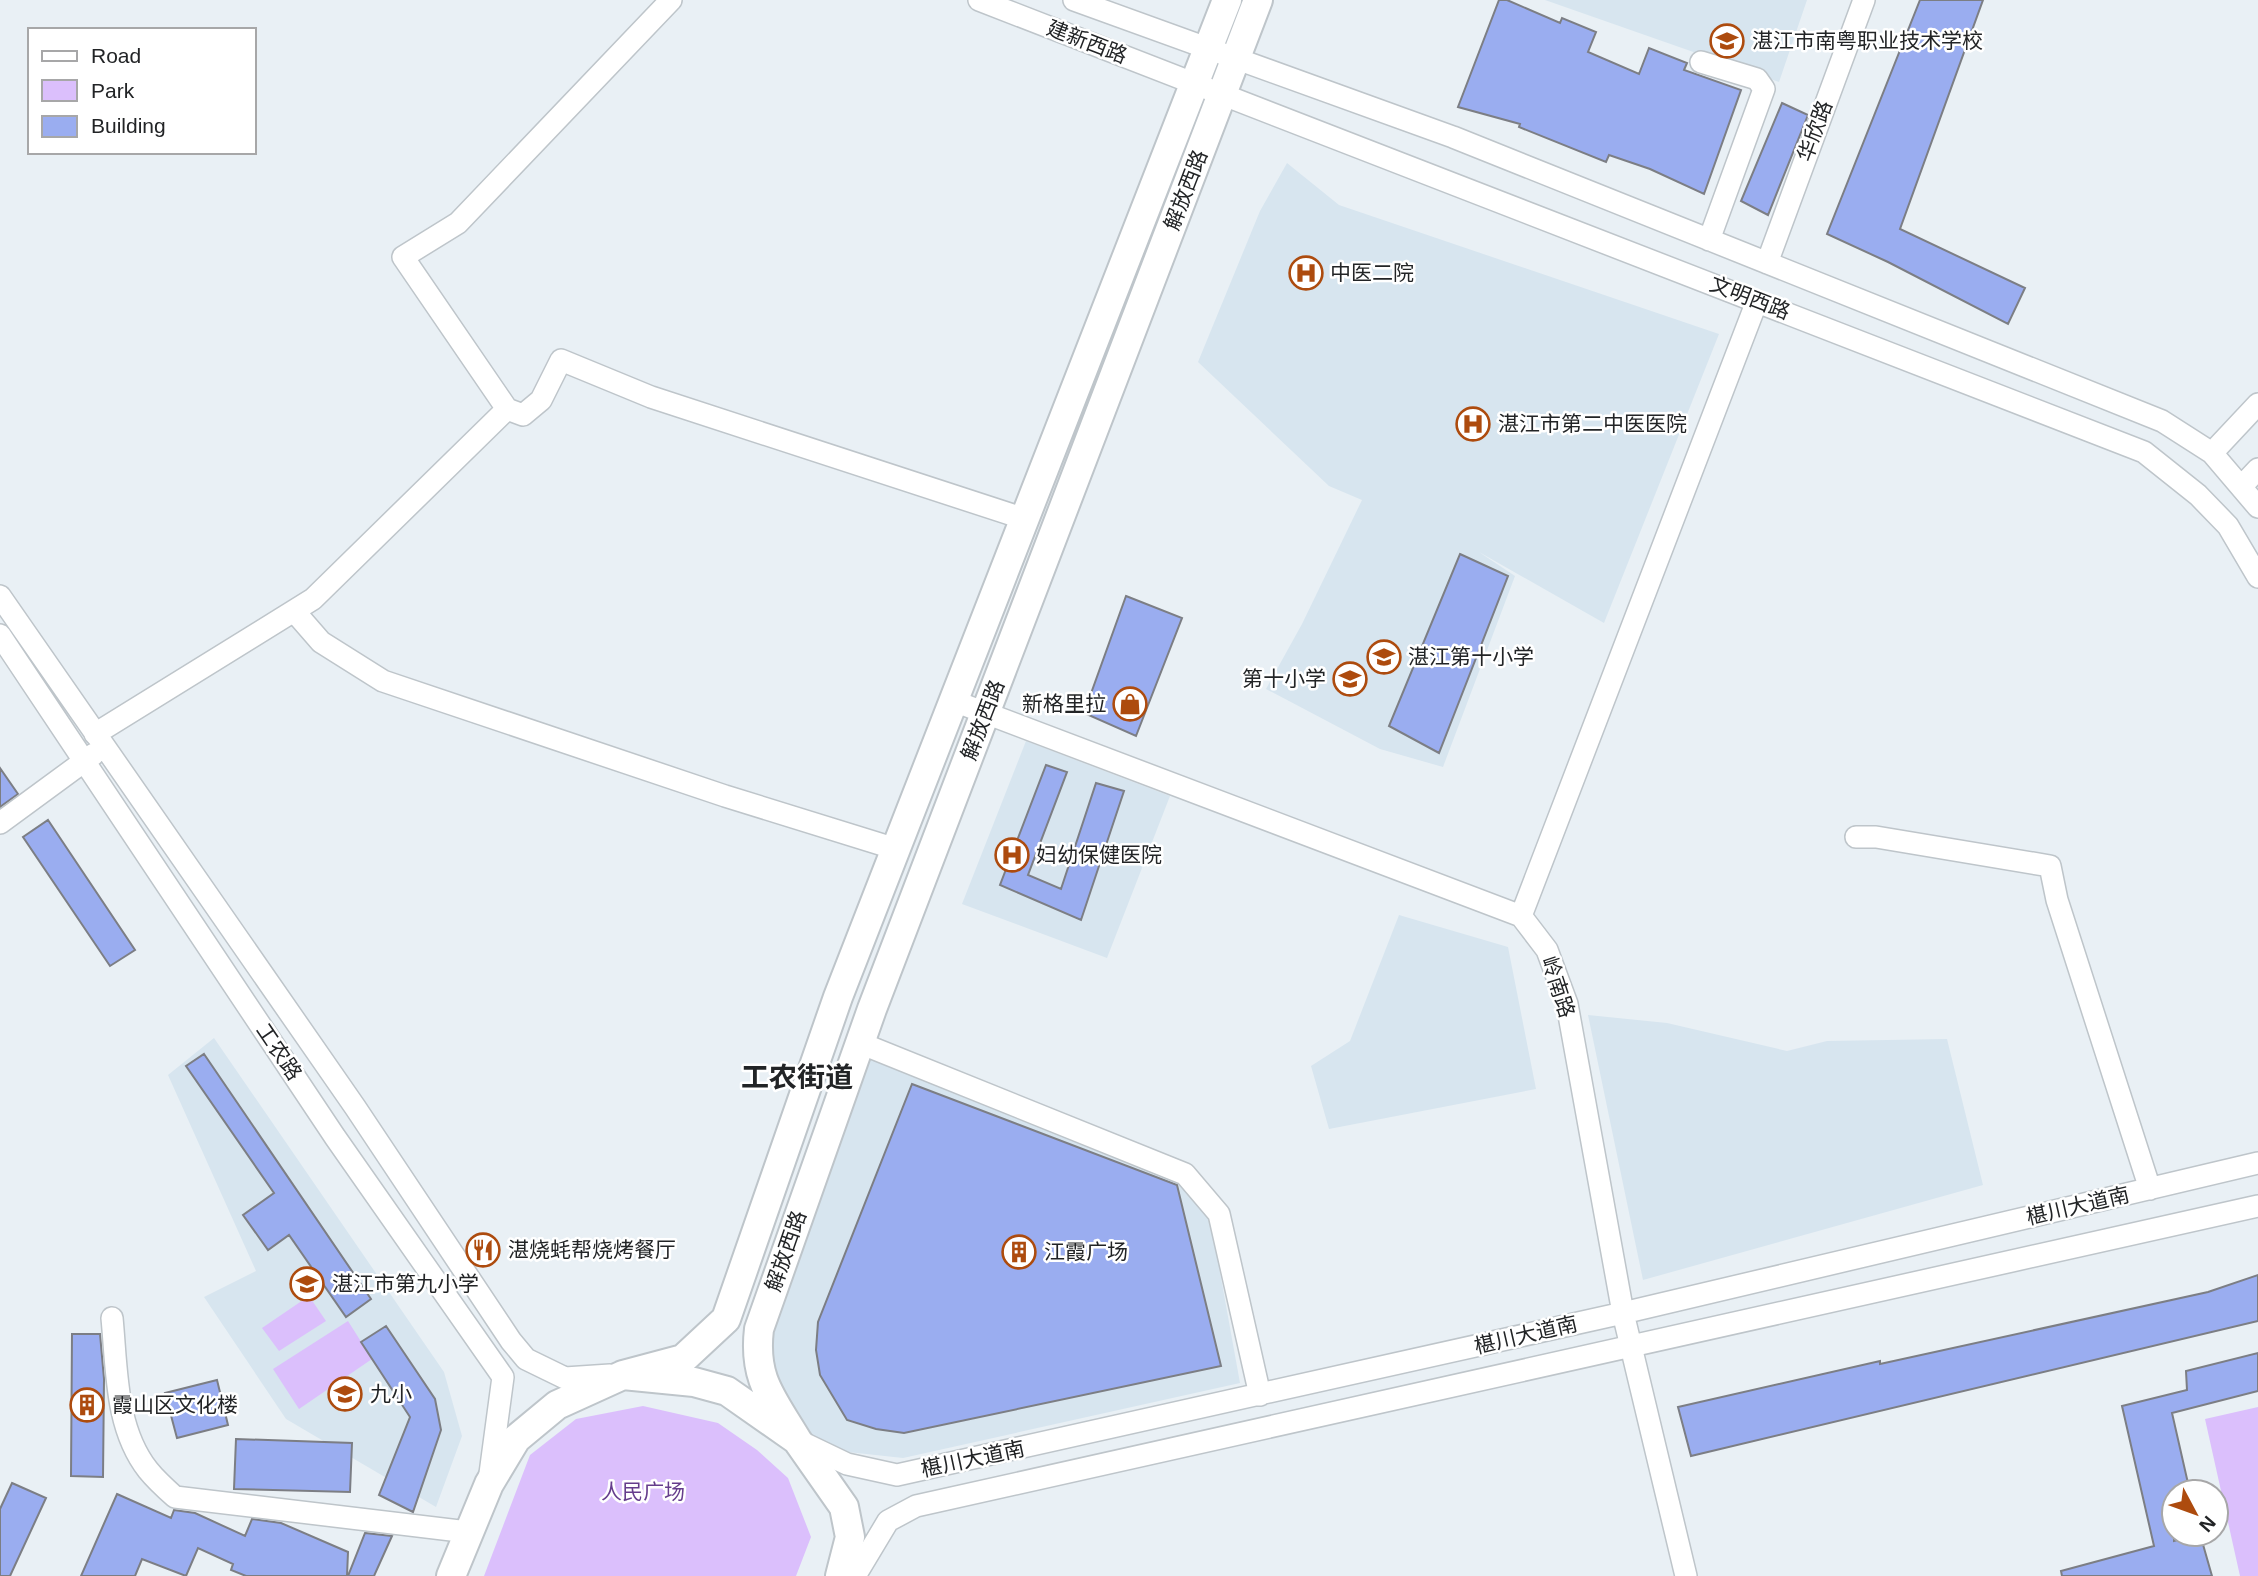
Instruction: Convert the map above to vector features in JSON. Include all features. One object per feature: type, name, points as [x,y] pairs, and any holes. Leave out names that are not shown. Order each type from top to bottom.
[{"type":"main road","name":"解放西路","points":[[451,1576],[478,1508],[516,1439],[558,1405],[623,1375],[683,1359],[726,1320],[838,997],[1227,0]]},
{"type":"main road","name":"解放西路","points":[[846,1574],[850,1537],[844,1507],[797,1440],[760,1378],[756,1352],[759,1329],[860,1043],[1258,0]]},
{"type":"main road","points":[[623,1375],[694,1382],[726,1391],[797,1440]]},
{"type":"street","points":[[671,0],[458,223],[404,257],[507,408],[523,415],[541,400],[561,360],[651,397],[1025,519]]},
{"type":"street","name":"建新西路","points":[[979,0],[1195,84]]},
{"type":"street","name":"建新西路","points":[[1074,0],[1209,48]]},
{"type":"street","name":"华欣路","points":[[1767,263],[1864,0]]},
{"type":"street","name":"文明西路","points":[[1209,48],[1453,137],[2162,421],[2212,453],[2258,507]]},
{"type":"street","points":[[1701,61],[1757,79],[1764,89],[1709,240]]},
{"type":"street","name":"文明西路","points":[[1195,84],[2144,452],[2198,495],[2228,526],[2258,577]]},
{"type":"street","points":[[954,701],[1521,916],[1757,301]]},
{"type":"street","points":[[2212,453],[2258,404]]},
{"type":"street","points":[[0,823],[84,760],[100,741],[313,598],[507,408]]},
{"type":"street","points":[[2241,487],[2258,468]]},
{"type":"street","name":"工农路","points":[[0,596],[526,1360],[565,1378],[623,1375]]},
{"type":"street","points":[[294,611],[321,642],[383,681],[725,796],[896,849]]},
{"type":"street","name":"工农路","points":[[0,635],[335,1137],[503,1377],[478,1508]]},
{"type":"street","points":[[1856,836],[2050,866],[2057,900],[2150,1189]]},
{"type":"street","name":"岭南路","points":[[1521,916],[1547,950],[1567,1004],[1623,1312],[1686,1576]]},
{"type":"street","points":[[860,1043],[1185,1174],[1220,1214],[1260,1395]]},
{"type":"street","name":"椹川大道南","points":[[797,1440],[847,1464],[897,1475],[1260,1395],[2258,1164]]},
{"type":"street","name":"椹川大道南","points":[[846,1574],[888,1521],[916,1506],[1534,1370],[1630,1345],[2258,1206]]},
{"type":"street","points":[[112,1318],[122,1412],[131,1442],[148,1471],[175,1497],[478,1508]]},
{"type":"shaded area","name":"湛江市南粤职业技术学校","points":[[1545,0],[1807,0],[1779,82]]},
{"type":"shaded area","name":"湛江市第二中医医院","points":[[1287,163],[1339,205],[1719,334],[1604,623],[1479,552],[1515,576],[1443,767],[1380,749],[1266,689],[1302,624],[1362,500],[1329,486],[1198,362],[1260,211]]},
{"type":"shaded area","points":[[1026,741],[1170,796],[1107,958],[962,904]]},
{"type":"shaded area","points":[[1399,915],[1508,947],[1536,1089],[1329,1129],[1311,1066],[1350,1041]]},
{"type":"shaded area","points":[[1588,1015],[1667,1023],[1787,1051],[1827,1041],[1947,1039],[1983,1185],[1643,1280]]},
{"type":"shaded area","name":"湛江市第九小学","points":[[214,1038],[444,1372],[462,1436],[436,1507],[286,1419],[204,1297],[256,1271],[168,1075]]},
{"type":"shaded area","name":"江霞广场","points":[[868,1057],[1181,1179],[1210,1217],[1240,1383],[903,1458],[848,1452],[804,1432],[773,1376],[771,1337]]},
{"type":"green space","points":[[309,1296],[326,1321],[279,1351],[262,1328]]},
{"type":"green space","points":[[348,1321],[372,1359],[299,1409],[273,1369]]},
{"type":"green space","name":"人民广场","points":[[643,1406],[718,1423],[757,1450],[788,1478],[811,1537],[796,1576],[484,1576],[530,1455],[576,1419]]},
{"type":"green space","points":[[2258,1407],[2258,1576],[2240,1576],[2230,1531],[2230,1478],[2218,1478],[2205,1419]]},
{"type":"building","points":[[1499,0],[1507,0],[1560,23],[1562,18],[1596,32],[1588,52],[1639,74],[1649,48],[1687,63],[1684,70],[1741,90],[1704,194],[1650,169],[1609,155],[1606,162],[1519,127],[1520,124],[1458,107]]},
{"type":"building","points":[[1920,0],[1983,0],[1900,229],[2025,288],[2008,324],[1827,234]]},
{"type":"building","points":[[1782,103],[1808,115],[1768,215],[1741,201]]},
{"type":"building","points":[[1460,554],[1508,576],[1439,753],[1389,726]]},
{"type":"building","points":[[1126,596],[1182,618],[1136,736],[1084,713]]},
{"type":"building","points":[[1046,765],[1067,772],[1028,875],[1061,889],[1096,783],[1124,791],[1081,920],[1000,885]]},
{"type":"building","points":[[0,768],[18,794],[0,807]]},
{"type":"building","points":[[48,820],[135,950],[110,966],[23,837]]},
{"type":"building","points":[[204,1054],[371,1299],[346,1317],[289,1235],[268,1250],[243,1215],[274,1193],[186,1066]]},
{"type":"building","name":"江霞广场","points":[[912,1084],[1177,1185],[1221,1366],[904,1433],[876,1429],[847,1420],[820,1375],[816,1350],[818,1322]]},
{"type":"building","points":[[2258,1275],[2258,1321],[1691,1456],[1678,1407],[1880,1361],[1880,1364],[2208,1292]]},
{"type":"building","points":[[386,1326],[435,1399],[441,1430],[413,1512],[379,1495],[410,1417],[361,1342]]},
{"type":"building","name":"霞山区文化楼","points":[[72,1334],[100,1334],[104,1379],[103,1477],[71,1476]]},
{"type":"building","points":[[2258,1353],[2258,1391],[2172,1413],[2187,1478],[2160,1478],[2160,1548],[2204,1548],[2212,1576],[2062,1576],[2061,1571],[2154,1546],[2122,1406],[2187,1390],[2186,1371]]},
{"type":"building","points":[[217,1380],[228,1425],[177,1438],[165,1393]]},
{"type":"building","points":[[236,1439],[352,1443],[350,1492],[234,1489]]},
{"type":"building","points":[[12,1483],[46,1498],[10,1576],[0,1576],[0,1509]]},
{"type":"building","points":[[117,1494],[171,1518],[174,1510],[195,1513],[245,1536],[252,1519],[281,1523],[348,1552],[347,1576],[246,1576],[231,1570],[233,1564],[198,1548],[186,1576],[142,1559],[135,1576],[81,1576]]},
{"type":"building","points":[[365,1533],[392,1536],[374,1576],[348,1576]]},
{"type":"place","name":"湛江市南粤职业技术学校","points":[[1727,41]]},
{"type":"place","name":"中医二院","points":[[1306,273]]},
{"type":"place","name":"湛江市第二中医医院","points":[[1473,424]]},
{"type":"place","name":"湛江第十小学","points":[[1384,657]]},
{"type":"place","name":"第十小学","points":[[1350,679]]},
{"type":"place","name":"新格里拉","points":[[1130,704]]},
{"type":"place","name":"妇幼保健医院","points":[[1012,855]]},
{"type":"place","name":"湛烧蚝帮烧烤餐厅","points":[[483,1250]]},
{"type":"place","name":"江霞广场","points":[[1019,1252]]},
{"type":"place","name":"湛江市第九小学","points":[[307,1284]]},
{"type":"place","name":"九小","points":[[345,1394]]},
{"type":"place","name":"霞山区文化楼","points":[[87,1405]]},
{"type":"district","name":"工农街道","points":[[797,1077]]}]
